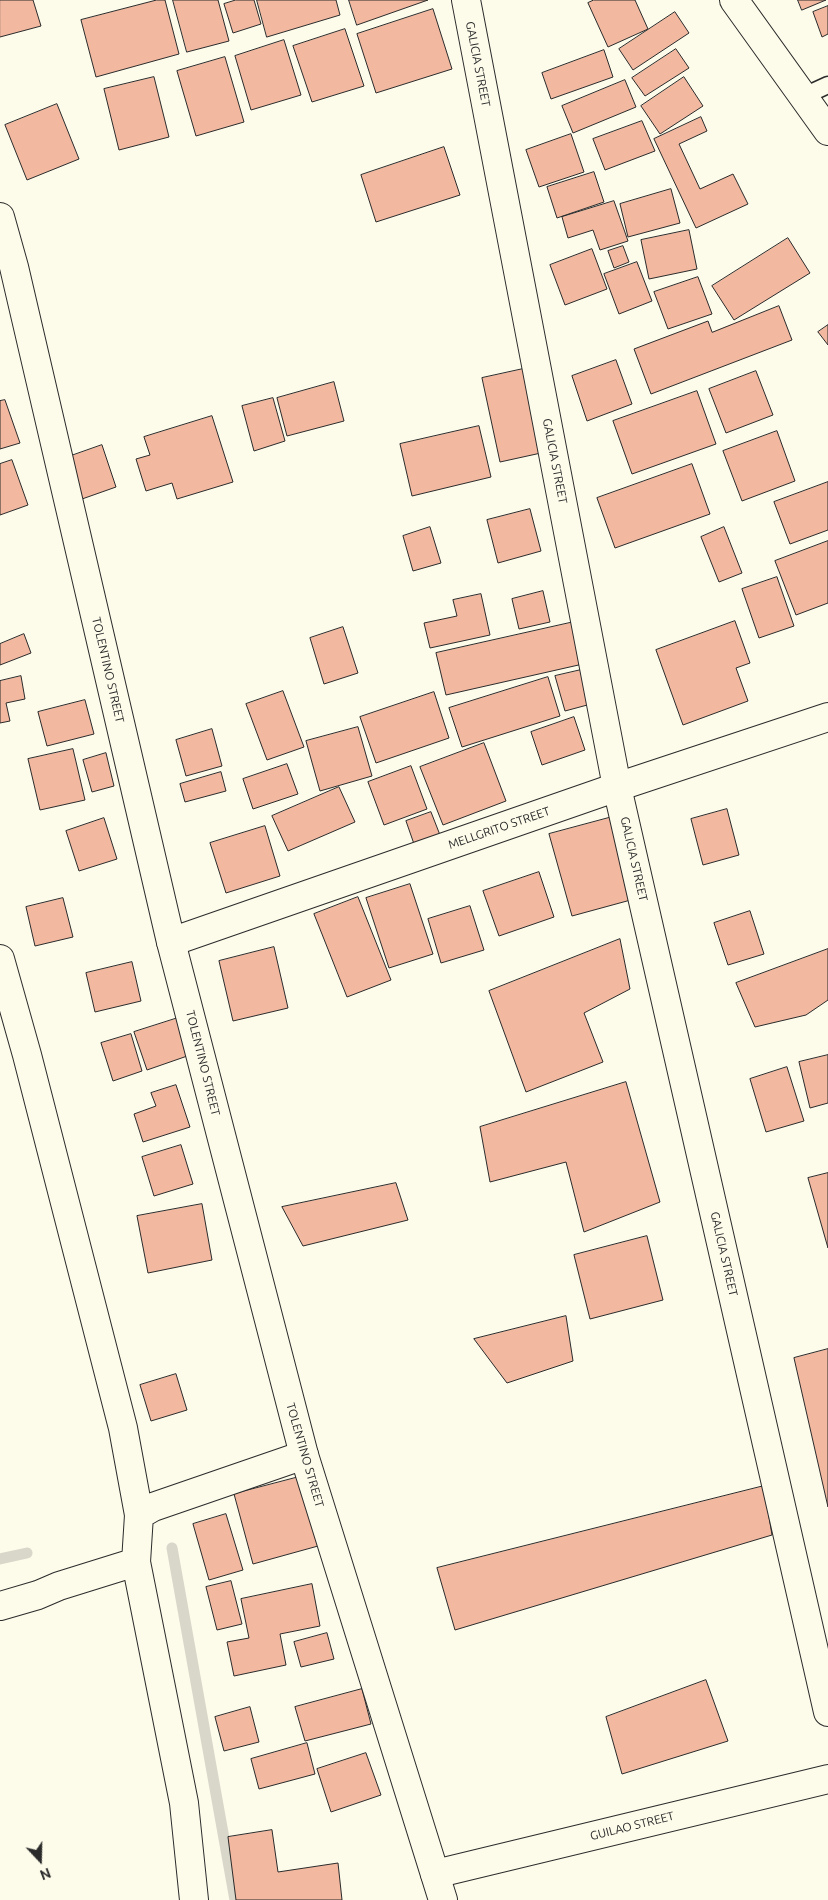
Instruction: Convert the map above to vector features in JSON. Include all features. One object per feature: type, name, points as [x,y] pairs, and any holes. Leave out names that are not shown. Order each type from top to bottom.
[{"type":"main road","name":"GALICIA STREET","points":[[466,0],[617,786],[828,1712]]},
{"type":"main road","points":[[734,0],[816,91],[828,131]]},
{"type":"main road","name":"TOLENTINO STREET","points":[[0,217],[14,267],[171,942],[304,1455],[443,1900]]},
{"type":"main road","name":"MELLGRITO STREET","points":[[171,942],[617,786],[828,717]]},
{"type":"main road","points":[[0,959],[120,1419],[139,1514],[136,1562],[184,1803],[194,1900]]},
{"type":"main road","points":[[139,1514],[304,1455]]},
{"type":"main road","points":[[0,1606],[136,1562]]},
{"type":"main road","name":"GUILAO STREET","points":[[435,1874],[828,1779]]},
{"type":"building","points":[[0,0],[33,0],[41,26],[0,37]]},
{"type":"building","points":[[157,0],[165,0],[179,54],[96,77],[81,20]]},
{"type":"building","points":[[173,0],[218,0],[229,41],[187,52]]},
{"type":"building","points":[[236,0],[254,0],[261,24],[233,33],[224,4]]},
{"type":"building","points":[[257,0],[336,0],[340,15],[267,37]]},
{"type":"building","points":[[349,0],[428,0],[357,25]]},
{"type":"building","points":[[594,0],[635,0],[648,29],[608,47],[588,3]]},
{"type":"building","points":[[798,0],[826,0],[802,10]]},
{"type":"building","points":[[828,6],[828,34],[822,37],[813,12]]},
{"type":"building","points":[[433,9],[452,69],[376,93],[357,34]]},
{"type":"building","points":[[675,12],[689,33],[633,70],[619,49]]},
{"type":"building","points":[[345,29],[364,86],[312,102],[293,46]]},
{"type":"building","points":[[284,40],[301,95],[251,110],[235,56]]},
{"type":"building","points":[[676,49],[689,68],[645,96],[632,78]]},
{"type":"building","points":[[604,50],[613,77],[551,99],[542,73]]},
{"type":"building","points":[[225,57],[244,122],[196,136],[177,71]]},
{"type":"building","points":[[154,77],[169,137],[119,150],[104,89]]},
{"type":"building","points":[[684,77],[703,106],[660,134],[641,106]]},
{"type":"building","points":[[625,80],[636,107],[573,133],[562,106]]},
{"type":"building","points":[[57,104],[79,159],[27,180],[5,125]]},
{"type":"building","points":[[701,117],[707,131],[679,144],[700,189],[733,174],[748,204],[696,228],[654,139]]},
{"type":"building","points":[[642,121],[655,151],[605,170],[593,139]]},
{"type":"building","points":[[571,134],[584,172],[539,187],[526,150]]},
{"type":"building","points":[[444,147],[460,195],[376,222],[361,175]]},
{"type":"building","points":[[594,172],[604,202],[557,218],[547,187]]},
{"type":"building","points":[[671,189],[680,223],[628,237],[620,204]]},
{"type":"building","points":[[614,201],[628,241],[600,250],[593,230],[568,238],[562,217]]},
{"type":"building","points":[[689,230],[697,269],[649,279],[641,240]]},
{"type":"building","points":[[788,238],[810,273],[734,320],[712,286]]},
{"type":"building","points":[[623,246],[629,262],[614,268],[608,251]]},
{"type":"building","points":[[592,249],[607,289],[565,305],[550,265]]},
{"type":"building","points":[[637,262],[652,301],[619,314],[604,274]]},
{"type":"building","points":[[698,277],[712,314],[668,329],[654,292]]},
{"type":"building","points":[[779,306],[792,340],[651,394],[634,349],[708,321],[712,332]]},
{"type":"building","points":[[828,325],[828,345],[818,332]]},
{"type":"building","points":[[616,360],[632,404],[587,421],[572,376]]},
{"type":"building","points":[[523,369],[541,453],[500,462],[482,378]]},
{"type":"building","points":[[756,371],[773,415],[726,433],[709,389]]},
{"type":"building","points":[[334,382],[344,421],[287,436],[277,398]]},
{"type":"building","points":[[697,391],[716,444],[632,474],[613,421]]},
{"type":"building","points":[[273,398],[285,441],[254,451],[242,406]]},
{"type":"building","points":[[5,400],[20,443],[0,449],[0,401]]},
{"type":"building","points":[[212,416],[233,482],[177,499],[172,483],[146,491],[136,459],[150,455],[144,437]]},
{"type":"building","points":[[479,426],[491,477],[412,496],[400,444]]},
{"type":"building","points":[[777,431],[795,481],[742,501],[723,451]]},
{"type":"building","points":[[102,445],[116,487],[82,499],[68,457]]},
{"type":"building","points":[[12,460],[28,505],[0,515],[0,464]]},
{"type":"building","points":[[692,464],[710,514],[615,548],[597,498]]},
{"type":"building","points":[[828,482],[828,530],[790,544],[774,502]]},
{"type":"building","points":[[530,509],[541,551],[498,563],[487,520]]},
{"type":"building","points":[[430,527],[441,563],[413,571],[403,536]]},
{"type":"building","points":[[724,527],[742,573],[719,582],[701,537]]},
{"type":"building","points":[[828,541],[828,603],[796,615],[775,561]]},
{"type":"building","points":[[777,577],[794,626],[759,638],[742,589]]},
{"type":"building","points":[[543,591],[550,622],[519,629],[512,599]]},
{"type":"building","points":[[481,594],[490,635],[430,648],[424,623],[457,616],[453,600]]},
{"type":"building","points":[[735,621],[750,663],[736,668],[748,701],[683,725],[656,650]]},
{"type":"building","points":[[574,622],[583,664],[446,695],[436,653]]},
{"type":"building","points":[[343,627],[358,673],[324,684],[310,638]]},
{"type":"building","points":[[24,634],[31,653],[0,665],[0,644]]},
{"type":"building","points":[[581,670],[591,704],[565,711],[555,676]]},
{"type":"building","points":[[21,676],[25,699],[6,703],[10,721],[0,723],[0,681]]},
{"type":"building","points":[[548,677],[560,716],[462,747],[449,708]]},
{"type":"building","points":[[283,691],[304,747],[267,760],[246,704]]},
{"type":"building","points":[[434,692],[449,738],[376,763],[360,717]]},
{"type":"building","points":[[85,700],[94,734],[47,746],[38,712]]},
{"type":"building","points":[[574,717],[585,750],[542,765],[531,732]]},
{"type":"building","points":[[358,727],[372,776],[320,791],[306,741]]},
{"type":"building","points":[[212,729],[222,766],[186,776],[176,740]]},
{"type":"building","points":[[484,743],[506,801],[443,825],[420,767]]},
{"type":"building","points":[[73,749],[85,800],[40,810],[28,759]]},
{"type":"building","points":[[106,753],[114,786],[92,792],[83,760]]},
{"type":"building","points":[[287,764],[298,794],[253,809],[243,779]]},
{"type":"building","points":[[411,766],[427,809],[384,825],[368,782]]},
{"type":"building","points":[[221,772],[226,791],[185,802],[180,784]]},
{"type":"building","points":[[339,787],[355,822],[288,851],[272,816]]},
{"type":"building","points":[[727,809],[739,855],[703,865],[691,819]]},
{"type":"building","points":[[431,812],[440,835],[414,844],[406,821]]},
{"type":"building","points":[[616,816],[638,898],[572,916],[549,834]]},
{"type":"building","points":[[104,818],[117,859],[79,871],[66,831]]},
{"type":"building","points":[[265,826],[280,876],[226,893],[210,843]]},
{"type":"building","points":[[539,872],[554,917],[499,936],[483,891]]},
{"type":"building","points":[[410,884],[433,954],[389,968],[366,898]]},
{"type":"building","points":[[358,897],[391,980],[347,997],[314,914]]},
{"type":"building","points":[[63,898],[73,937],[35,946],[26,907]]},
{"type":"building","points":[[470,906],[484,950],[441,963],[428,919]]},
{"type":"building","points":[[750,911],[764,954],[728,965],[714,923]]},
{"type":"building","points":[[620,939],[630,989],[584,1013],[603,1062],[526,1092],[489,991]]},
{"type":"building","points":[[274,947],[288,1008],[233,1021],[219,961]]},
{"type":"building","points":[[828,949],[828,1000],[806,1015],[755,1027],[736,983]]},
{"type":"building","points":[[132,962],[141,1001],[95,1012],[86,973]]},
{"type":"building","points":[[181,1017],[193,1054],[147,1070],[134,1032]]},
{"type":"building","points":[[131,1034],[142,1071],[113,1081],[101,1043]]},
{"type":"building","points":[[828,1055],[828,1103],[810,1108],[799,1062]]},
{"type":"building","points":[[787,1067],[804,1121],[766,1132],[750,1079]]},
{"type":"building","points":[[626,1082],[660,1202],[584,1232],[566,1162],[490,1182],[480,1127]]},
{"type":"building","points":[[176,1085],[190,1127],[143,1142],[134,1114],[156,1106],[151,1093]]},
{"type":"building","points":[[181,1145],[193,1184],[154,1196],[142,1157]]},
{"type":"building","points":[[828,1173],[828,1248],[808,1178]]},
{"type":"building","points":[[396,1183],[408,1220],[303,1246],[282,1207]]},
{"type":"building","points":[[202,1204],[212,1260],[148,1273],[137,1216]]},
{"type":"building","points":[[647,1236],[663,1300],[590,1319],[574,1255]]},
{"type":"building","points":[[566,1316],[573,1361],[507,1383],[474,1339]]},
{"type":"building","points":[[828,1349],[828,1507],[794,1358]]},
{"type":"building","points":[[176,1374],[187,1410],[151,1421],[140,1385]]},
{"type":"building","points":[[299,1477],[318,1546],[253,1564],[234,1494]]},
{"type":"building","points":[[764,1486],[772,1535],[455,1630],[437,1568]]},
{"type":"building","points":[[226,1514],[243,1570],[209,1580],[193,1524]]},
{"type":"building","points":[[231,1581],[242,1624],[217,1630],[206,1587]]},
{"type":"building","points":[[312,1584],[320,1626],[280,1634],[286,1665],[234,1676],[227,1642],[249,1638],[241,1599]]},
{"type":"building","points":[[327,1633],[334,1659],[301,1667],[294,1642]]},
{"type":"building","points":[[706,1680],[728,1741],[622,1774],[606,1717]]},
{"type":"building","points":[[362,1689],[371,1724],[305,1741],[295,1707]]},
{"type":"building","points":[[250,1707],[259,1742],[224,1751],[215,1717]]},
{"type":"building","points":[[307,1743],[315,1774],[259,1789],[251,1759]]},
{"type":"building","points":[[366,1753],[381,1795],[331,1812],[317,1769]]},
{"type":"building","points":[[272,1830],[278,1872],[338,1863],[342,1900],[236,1900],[228,1837]]},
{"type":"waterway","points":[[172,1548],[235,1900]]},
{"type":"waterway","points":[[0,1559],[27,1553]]}]
